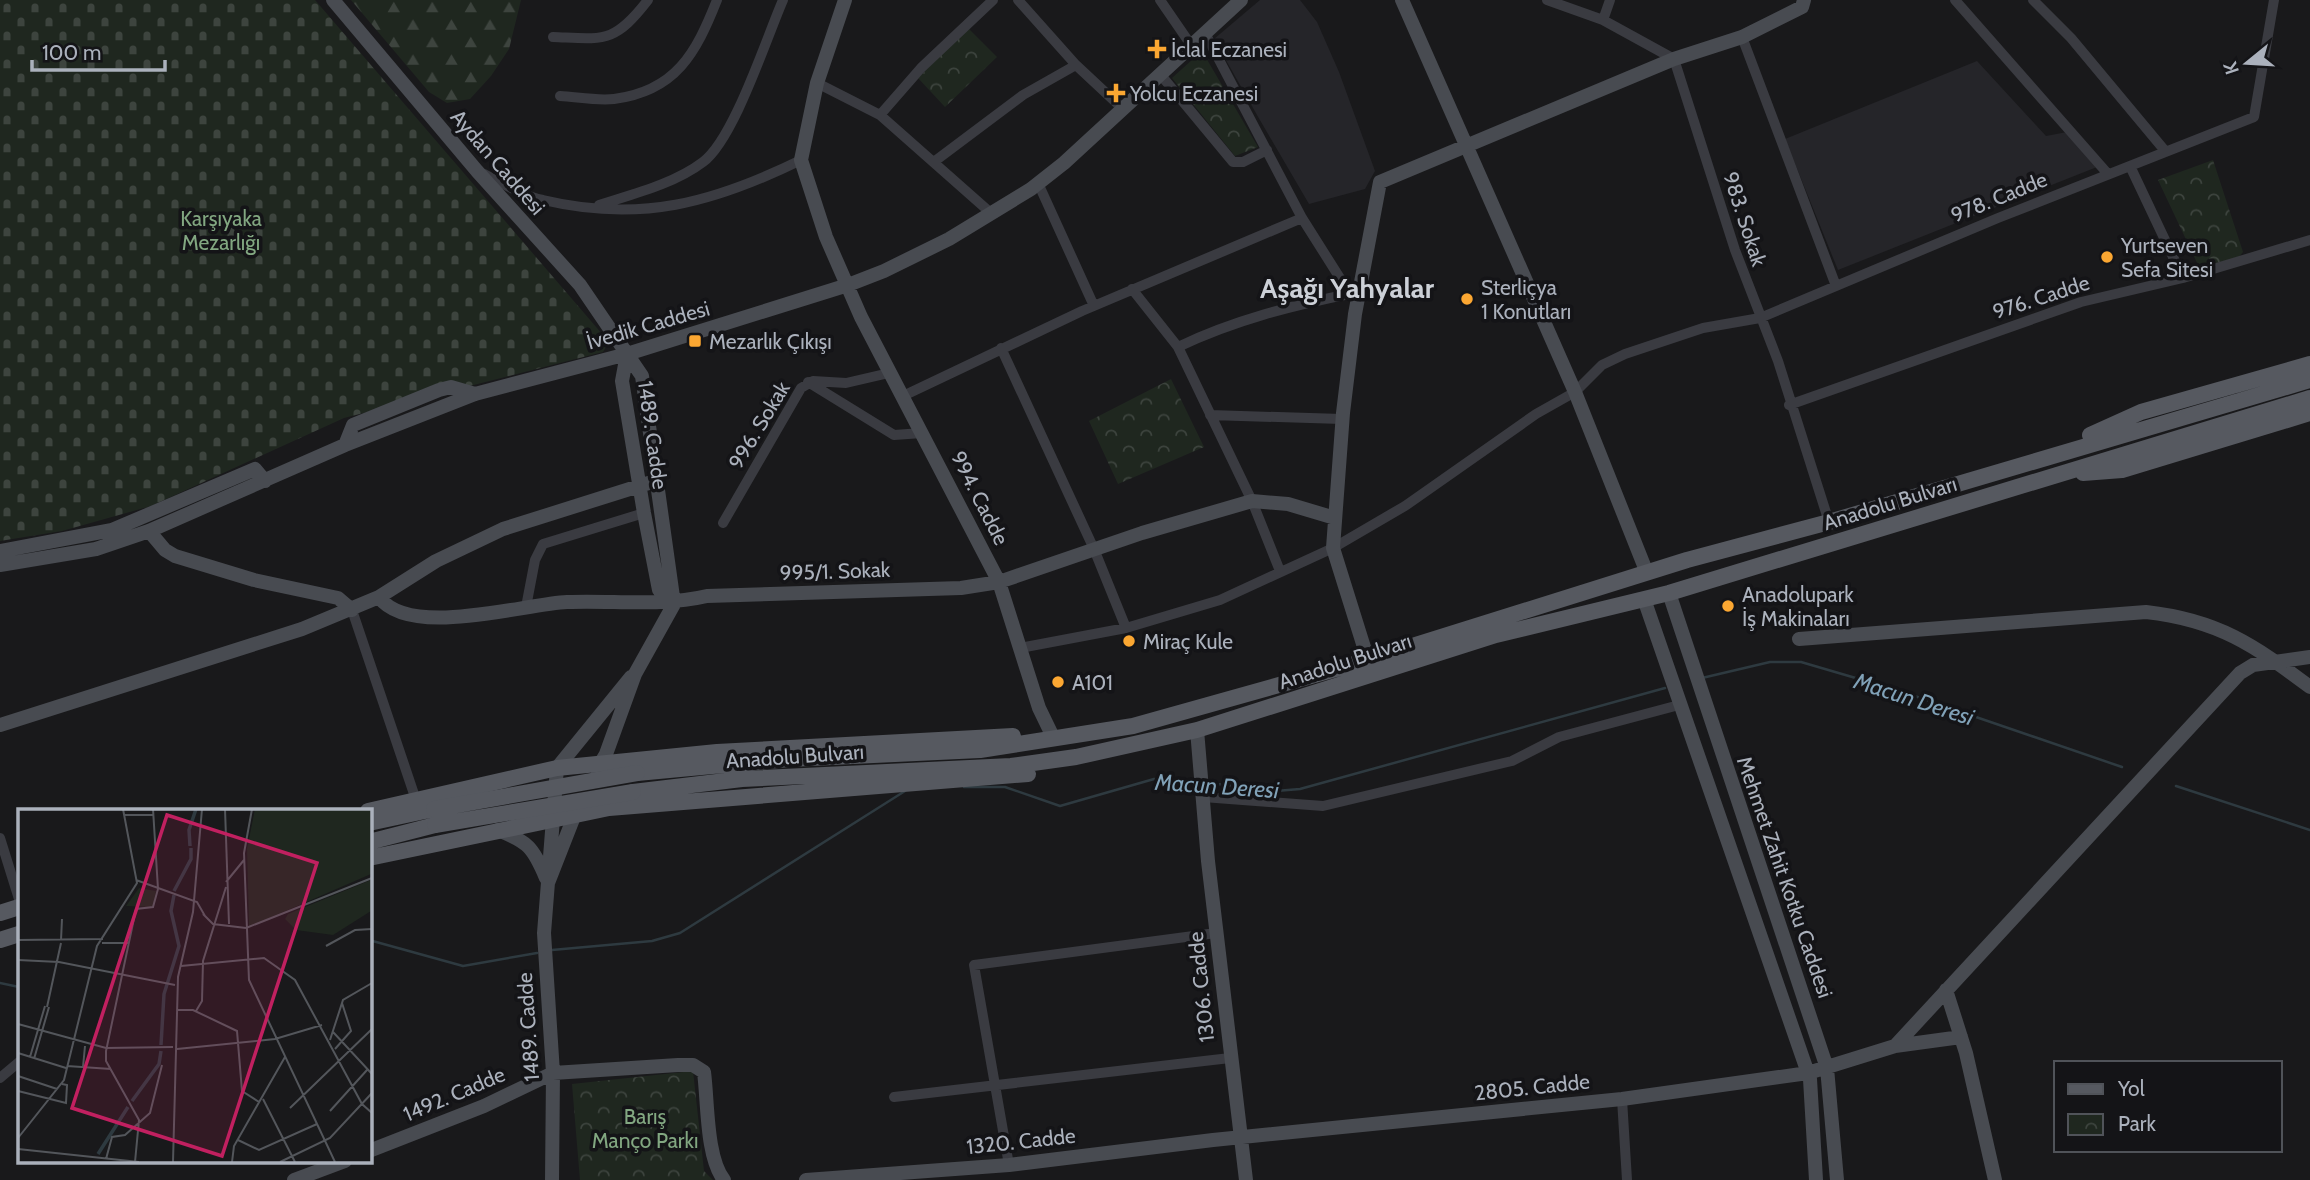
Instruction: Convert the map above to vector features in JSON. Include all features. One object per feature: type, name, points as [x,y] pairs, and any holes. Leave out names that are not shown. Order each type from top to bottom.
[{"type":"main road","points":[[2045,456],[2141,412],[2310,364]]},
{"type":"main road","name":"Anadolu Bulvarı","points":[[371,841],[434,817],[637,773],[789,759],[980,750],[1133,726],[1368,660],[1647,573],[2310,380]]},
{"type":"main road","name":"Anadolu Bulvarı","points":[[371,823],[742,779],[1011,766],[1076,757],[1197,730],[1496,635],[1669,593],[2310,398]]},
{"type":"main road","points":[[2052,476],[2122,470],[2310,413]]},
{"type":"main road","points":[[371,810],[557,768],[717,752],[886,742],[1011,736],[1054,739]]},
{"type":"main road","points":[[371,858],[609,808],[1004,778],[1038,772],[1076,757]]},
{"type":"main road","points":[[0,913],[18,907]]},
{"type":"main road","points":[[0,940],[18,934]]},
{"type":"street","name":"Aydan Caddesi","points":[[333,0],[477,171],[579,285],[627,354]]},
{"type":"street","points":[[553,37],[606,39],[631,20],[648,0]]},
{"type":"street","points":[[560,96],[614,99],[662,85],[685,65],[703,35],[717,0]]},
{"type":"street","points":[[592,207],[641,191],[704,162],[723,138],[740,109],[783,0]]},
{"type":"street","points":[[477,171],[541,200],[592,207],[655,210],[693,203],[801,160],[817,83],[845,0]]},
{"type":"street","points":[[880,115],[921,68],[993,0]]},
{"type":"street","points":[[1018,0],[1076,65],[1122,108]]},
{"type":"street","points":[[1160,0],[1191,45]]},
{"type":"street","name":"İvedik Caddesi","points":[[265,481],[345,445],[353,425],[451,387],[475,394],[627,354],[848,285],[919,255],[992,214],[1064,163],[1241,0]]},
{"type":"street","points":[[1402,0],[1575,392],[1647,573]]},
{"type":"street","points":[[1547,0],[1603,20],[1674,59]]},
{"type":"street","points":[[1603,20],[1610,0]]},
{"type":"street","points":[[1368,660],[1333,548],[1342,419],[1355,293],[1380,182],[1674,59],[1742,37],[1802,7],[1804,0]]},
{"type":"street","points":[[1955,0],[2108,174]]},
{"type":"street","points":[[2033,0],[2071,38],[2166,152]]},
{"type":"street","name":"978. Cadde","points":[[1020,648],[1126,628],[1220,600],[1333,548],[1405,506],[1536,414],[1575,392],[1602,365],[1625,354],[1703,328],[1760,318],[2108,174],[2254,117],[2274,0]]},
{"type":"street","points":[[1205,33],[1302,218],[1355,293]]},
{"type":"street","points":[[1742,37],[1836,286]]},
{"type":"street","name":"983. Sokak","points":[[1674,59],[1760,318],[1778,361],[1829,522]]},
{"type":"street","points":[[935,161],[1023,95],[1076,65]]},
{"type":"street","points":[[1160,74],[1233,162],[1243,162],[1268,150]]},
{"type":"street","points":[[817,83],[880,115],[992,214]]},
{"type":"street","name":"994. Cadde","points":[[801,160],[817,213],[889,373],[999,582],[1039,708],[1054,739]]},
{"type":"street","points":[[2130,166],[2183,278]]},
{"type":"street","points":[[1038,183],[1094,306]]},
{"type":"street","points":[[902,396],[1132,289],[1302,218]]},
{"type":"street","name":"976. Cadde","points":[[1790,405],[2081,302],[2183,278],[2310,240]]},
{"type":"street","points":[[1132,289],[1178,347],[1252,500],[1280,571]]},
{"type":"street","points":[[1178,347],[1206,334],[1292,305],[1355,293]]},
{"type":"street","points":[[1001,348],[1094,549],[1126,628]]},
{"type":"street","name":"1489. Cadde","points":[[548,883],[575,815],[600,764],[635,674],[674,604],[642,376],[627,354]]},
{"type":"street","name":"1489. Cadde","points":[[627,354],[621,381],[644,513],[659,590],[674,604]]},
{"type":"street","name":"996. Sokak","points":[[723,523],[801,388],[808,382],[846,383],[889,373]]},
{"type":"street","points":[[808,382],[894,435],[922,433]]},
{"type":"street","points":[[1210,415],[1342,419]]},
{"type":"street","points":[[0,551],[31,553],[96,549],[177,521],[265,481],[255,469],[112,530],[31,553],[0,565]]},
{"type":"street","points":[[0,726],[205,661],[352,610],[379,597],[436,561],[503,529],[655,481]]},
{"type":"street","points":[[1252,500],[1288,504],[1335,518]]},
{"type":"street","name":"995/1. Sokak","points":[[379,597],[384,605],[408,614],[464,618],[566,602],[674,604],[707,596],[961,588],[999,582],[1094,549],[1252,500]]},
{"type":"street","points":[[171,506],[177,521]]},
{"type":"street","points":[[526,607],[535,560],[543,544],[644,513]]},
{"type":"street","points":[[149,531],[165,550],[175,556],[254,580],[338,598],[352,610],[416,800]]},
{"type":"street","name":"Mehmet Zahit Kotku Caddesi","points":[[1669,593],[1827,1068],[1838,1180]]},
{"type":"street","name":"Mehmet Zahit Kotku Caddesi","points":[[1644,599],[1808,1073],[1816,1180]]},
{"type":"street","points":[[1798,639],[2146,612],[2171,615],[2224,630],[2253,645],[2310,687]]},
{"type":"street","points":[[1895,1046],[2239,673],[2253,665],[2310,657]]},
{"type":"street","name":"1489. Cadde","points":[[554,1176],[554,1073],[544,933],[557,768],[622,686],[635,674]]},
{"type":"street","points":[[1203,787],[1323,806],[1512,761],[1559,737],[1679,705]]},
{"type":"street","name":"1306. Cadde","points":[[1197,730],[1216,933],[1246,1180]]},
{"type":"street","points":[[498,830],[525,841],[536,855],[548,883]]},
{"type":"street","points":[[0,838],[18,896]]},
{"type":"street","points":[[1013,1180],[974,965],[1216,933]]},
{"type":"street","points":[[1946,990],[1961,1037],[1995,1180]]},
{"type":"street","name":"2805. Cadde","points":[[1240,1137],[1622,1099],[1808,1073],[1895,1046],[1961,1037]]},
{"type":"street","points":[[894,1097],[1230,1058]]},
{"type":"street","points":[[0,1078],[18,1063]]},
{"type":"street","points":[[554,1073],[693,1065],[704,1072],[712,1149],[717,1171],[724,1180]]},
{"type":"street","name":"1492. Cadde","points":[[371,1150],[484,1106],[554,1073]]},
{"type":"street","points":[[1622,1099],[1627,1180]]},
{"type":"street","name":"1320. Cadde","points":[[806,1180],[1009,1165],[1240,1137]]},
{"type":"street","points":[[294,1180],[342,1162]]},
{"type":"shaded area","points":[[1260,0],[1300,0],[1317,22],[1339,72],[1375,171],[1365,189],[1309,204],[1214,39]]},
{"type":"shaded area","points":[[1977,61],[2046,136],[2067,132],[2097,167],[1838,270],[1785,139]]},
{"type":"green space","name":"Karşıyaka Mezarlığı","points":[[0,0],[315,0],[609,342],[603,352],[344,418],[151,506],[62,531],[0,541]]},
{"type":"green space","points":[[351,0],[521,0],[509,49],[491,76],[470,99],[447,103],[429,92]]},
{"type":"green space","points":[[968,28],[997,57],[945,107],[918,78]]},
{"type":"green space","points":[[1202,51],[1258,147],[1235,156],[1172,78]]},
{"type":"green space","points":[[2213,160],[2243,252],[2238,258],[2199,267],[2158,180]]},
{"type":"green space","points":[[1171,379],[1204,447],[1118,484],[1089,421]]},
{"type":"green space","name":"Barış Manço Parkı","points":[[693,1071],[704,1171],[713,1180],[580,1180],[572,1084]]},
{"type":"waterway","name":"Macun Deresi","points":[[1702,678],[1770,662],[1801,662],[1900,691],[2122,767]]},
{"type":"waterway","name":"Macun Deresi","points":[[1208,783],[1276,791],[1300,789],[1665,688]]},
{"type":"waterway","name":"Macun Deresi","points":[[964,787],[1005,787],[1060,806],[1154,779],[1198,782]]},
{"type":"waterway","name":"Macun Deresi","points":[[2176,786],[2310,830]]},
{"type":"waterway","name":"Macun Deresi","points":[[552,950],[652,941],[680,933],[905,791]]},
{"type":"waterway","name":"Macun Deresi","points":[[371,941],[463,966],[537,953]]},
{"type":"waterway","name":"Macun Deresi","points":[[0,983],[18,987]]},
{"type":"place","name":"İclal Eczanesi","points":[[1157,49]]},
{"type":"place","name":"Yolcu Eczanesi","points":[[1116,93]]},
{"type":"place","name":"Yurtseven Sefa Sitesi","points":[[2107,257]]},
{"type":"place","name":"Sterliçya 1 Konutları","points":[[1467,299]]},
{"type":"place","name":"Mezarlık Çıkışı","points":[[695,341]]},
{"type":"place","name":"Anadolupark İş Makinaları","points":[[1728,606]]},
{"type":"place","name":"Miraç Kule","points":[[1129,641]]},
{"type":"place","name":"A101","points":[[1058,682]]},
{"type":"district","name":"Aşağı Yahyalar","points":[[1347,288]]}]
